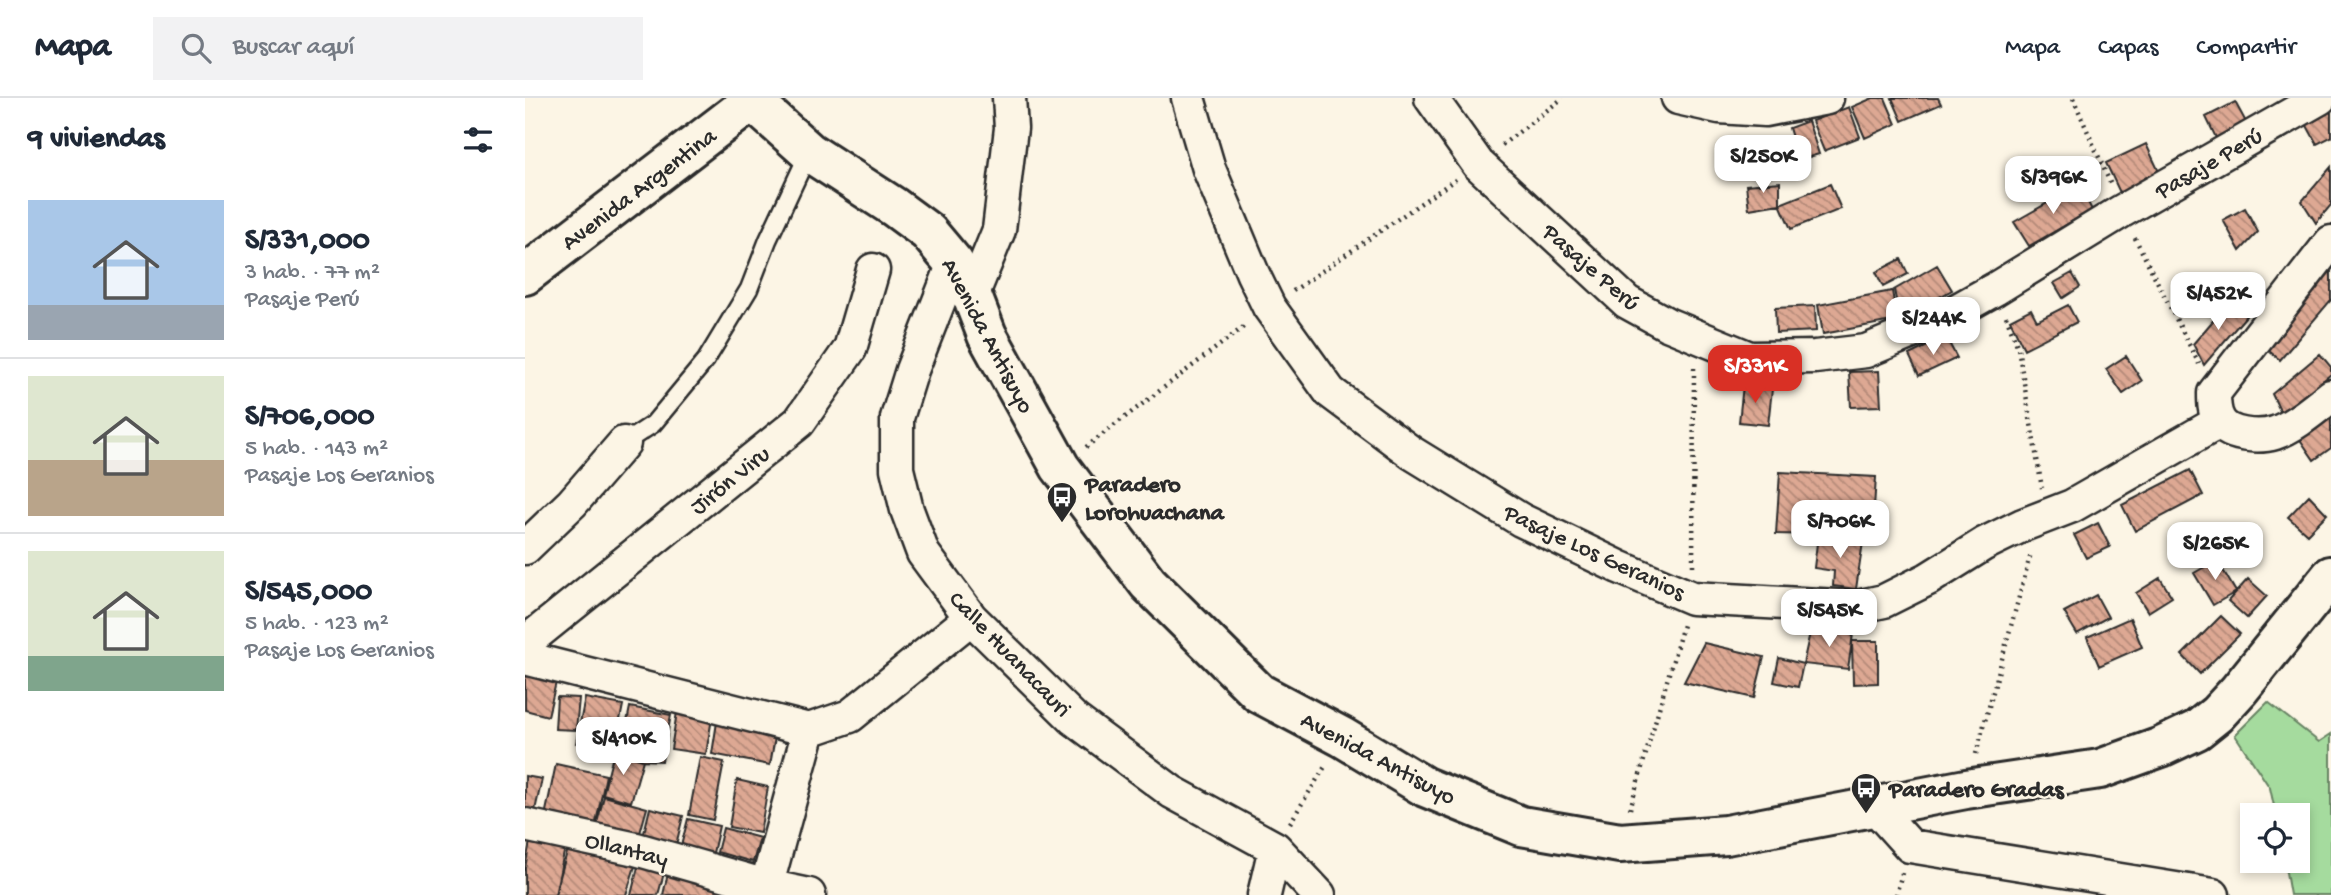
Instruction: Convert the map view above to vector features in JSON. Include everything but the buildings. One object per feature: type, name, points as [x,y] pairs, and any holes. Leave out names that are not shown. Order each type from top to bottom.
[{"type":"main road","name":"Avenida Antisuyo","points":[[754,99],[809,152],[928,232],[954,263],[972,296],[987,335],[1060,467],[1148,583],[1259,693],[1342,737],[1425,787],[1521,826],[1620,843],[1726,835],[1966,789],[2100,769],[2138,757],[2197,730],[2217,714],[2331,576]]},
{"type":"main road","name":"Avenida Argentina","points":[[525,275],[754,99]]},
{"type":"street","points":[[972,296],[999,230],[1011,128],[1009,98]]},
{"type":"street","name":"Pasaje Los Geranios","points":[[1188,98],[1209,169],[1269,307],[1330,391],[1412,453],[1521,520],[1692,598],[1856,607],[1884,601],[1929,579],[1984,544],[2072,506],[2217,408]]},
{"type":"street","name":"Pasaje Perú","points":[[1431,98],[1478,164],[1627,302],[1667,324],[1750,358],[1815,357],[1866,351],[1936,322],[2122,211],[2320,98]]},
{"type":"street","points":[[1678,98],[1719,107],[1827,98]]},
{"type":"street","points":[[2331,242],[2217,408],[2234,432],[2259,435],[2275,433],[2309,414],[2331,396]]},
{"type":"street","name":"Calle Huanacauri","points":[[954,263],[912,370],[897,418],[897,469],[907,510],[923,553],[971,618],[1074,719],[1172,792],[1275,848],[1319,895]]},
{"type":"street","name":"Jirón Viru","points":[[525,643],[799,422],[850,349],[873,270]]},
{"type":"street","points":[[525,548],[572,503],[624,443]]},
{"type":"street","points":[[525,658],[809,730],[849,716],[971,618]]},
{"type":"street","points":[[765,890],[809,730]]},
{"type":"street","points":[[1874,806],[1910,846],[2213,895]]},
{"type":"street","name":"Ollantay","points":[[526,828],[636,849],[765,890],[809,895]]},
{"type":"street","points":[[1264,895],[1275,848]]},
{"type":"lane","points":[[624,443],[653,424],[706,360],[750,289],[768,240],[809,152]]},
{"type":"path","points":[[1060,467],[1269,307],[1478,164],[1563,98]]},
{"type":"path","points":[[2074,98],[2122,211],[2217,408]]},
{"type":"path","points":[[1966,789],[2023,589],[2033,544],[2035,520],[2018,348],[1995,289]]},
{"type":"path","points":[[1620,843],[1675,646],[1692,598],[1695,336]]},
{"type":"path","points":[[1275,848],[1342,737]]},
{"type":"green space","points":[[2268,702],[2319,742],[2331,734],[2331,895],[2290,895],[2286,873],[2310,873],[2310,803],[2273,803],[2270,788],[2235,735]]},
{"type":"place","name":"Paradero Lorohuachana","points":[[1062,524]]},
{"type":"place","name":"Paradero Gradas","points":[[1866,815]]}]
